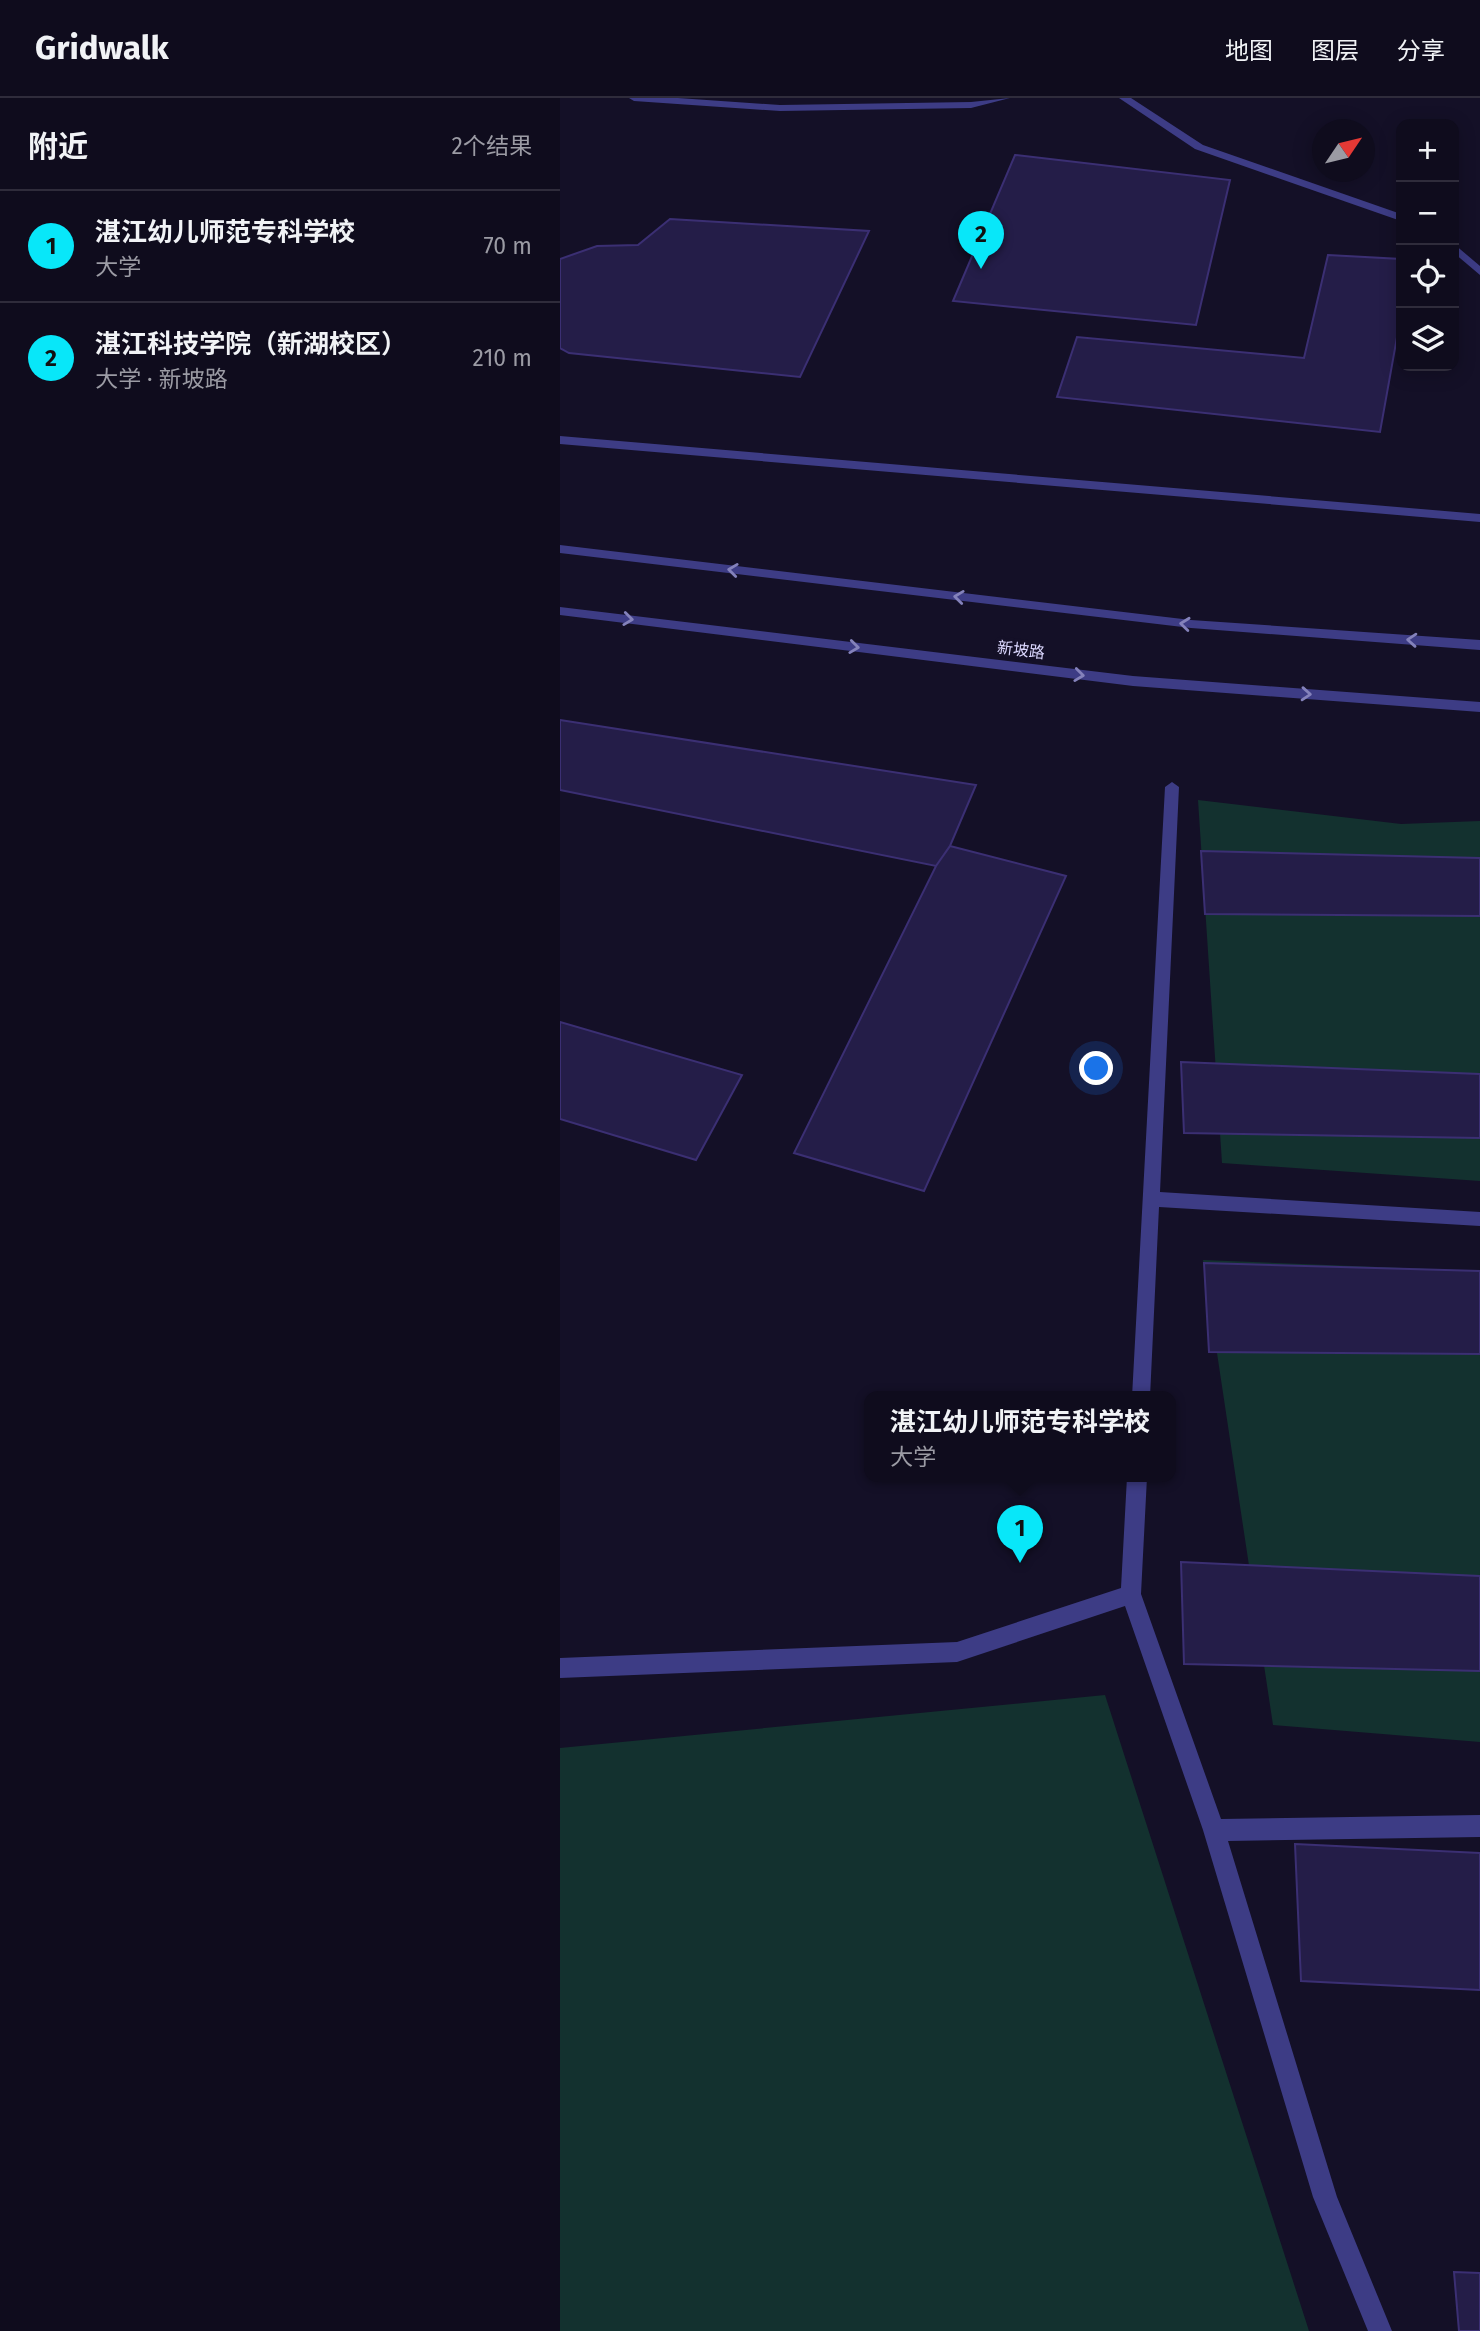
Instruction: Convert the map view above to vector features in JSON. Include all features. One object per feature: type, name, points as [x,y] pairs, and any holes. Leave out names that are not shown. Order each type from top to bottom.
[{"type":"street","points":[[634,98],[780,108],[971,105],[1005,98]]},
{"type":"street","points":[[1124,98],[1199,147],[1396,216]]},
{"type":"street","points":[[1459,252],[1480,272]]},
{"type":"street","points":[[560,440],[1480,518]]},
{"type":"street","points":[[560,549],[1191,624],[1480,645]]},
{"type":"street","name":"新坡路","points":[[560,611],[1133,681],[1480,707]]},
{"type":"street","points":[[1141,1391],[1172,787]]},
{"type":"street","points":[[1151,1199],[1480,1219]]},
{"type":"street","points":[[1137,1482],[1131,1594],[1214,1830],[1325,2197],[1380,2331]]},
{"type":"street","points":[[560,1668],[957,1652],[1131,1594]]},
{"type":"street","points":[[1214,1830],[1480,1826]]},
{"type":"green space","points":[[1198,800],[1401,824],[1480,821],[1480,1181],[1222,1163]]},
{"type":"green space","points":[[1203,1260],[1480,1271],[1480,1742],[1273,1725]]},
{"type":"green space","points":[[1105,1695],[1309,2331],[560,2331],[560,1748]]},
{"type":"building","points":[[1015,155],[1230,180],[1196,325],[953,301]]},
{"type":"building","points":[[670,219],[869,231],[800,377],[569,353],[560,348],[560,259],[597,246],[638,245]]},
{"type":"building","points":[[1328,255],[1396,259],[1396,343],[1380,432],[1057,397],[1077,337],[1304,358]]},
{"type":"building","points":[[560,720],[976,785],[950,846],[936,866],[560,790]]},
{"type":"building","points":[[950,846],[1066,876],[924,1191],[794,1153],[936,866]]},
{"type":"building","points":[[1201,851],[1480,858],[1480,916],[1205,914]]},
{"type":"building","points":[[560,1022],[742,1075],[696,1160],[560,1119]]},
{"type":"building","points":[[1181,1062],[1480,1074],[1480,1138],[1184,1133]]},
{"type":"building","points":[[1204,1263],[1480,1271],[1480,1354],[1209,1352]]},
{"type":"building","points":[[1181,1562],[1480,1576],[1480,1671],[1184,1664]]},
{"type":"building","points":[[1295,1844],[1480,1853],[1480,1990],[1301,1981]]},
{"type":"building","points":[[1454,2272],[1480,2273],[1480,2331],[1459,2331]]},
{"type":"place","name":"湛江科技学院（新湖校区）","points":[[981,269]]},
{"type":"place","name":"湛江幼儿师范专科学校","points":[[1020,1563]]}]
